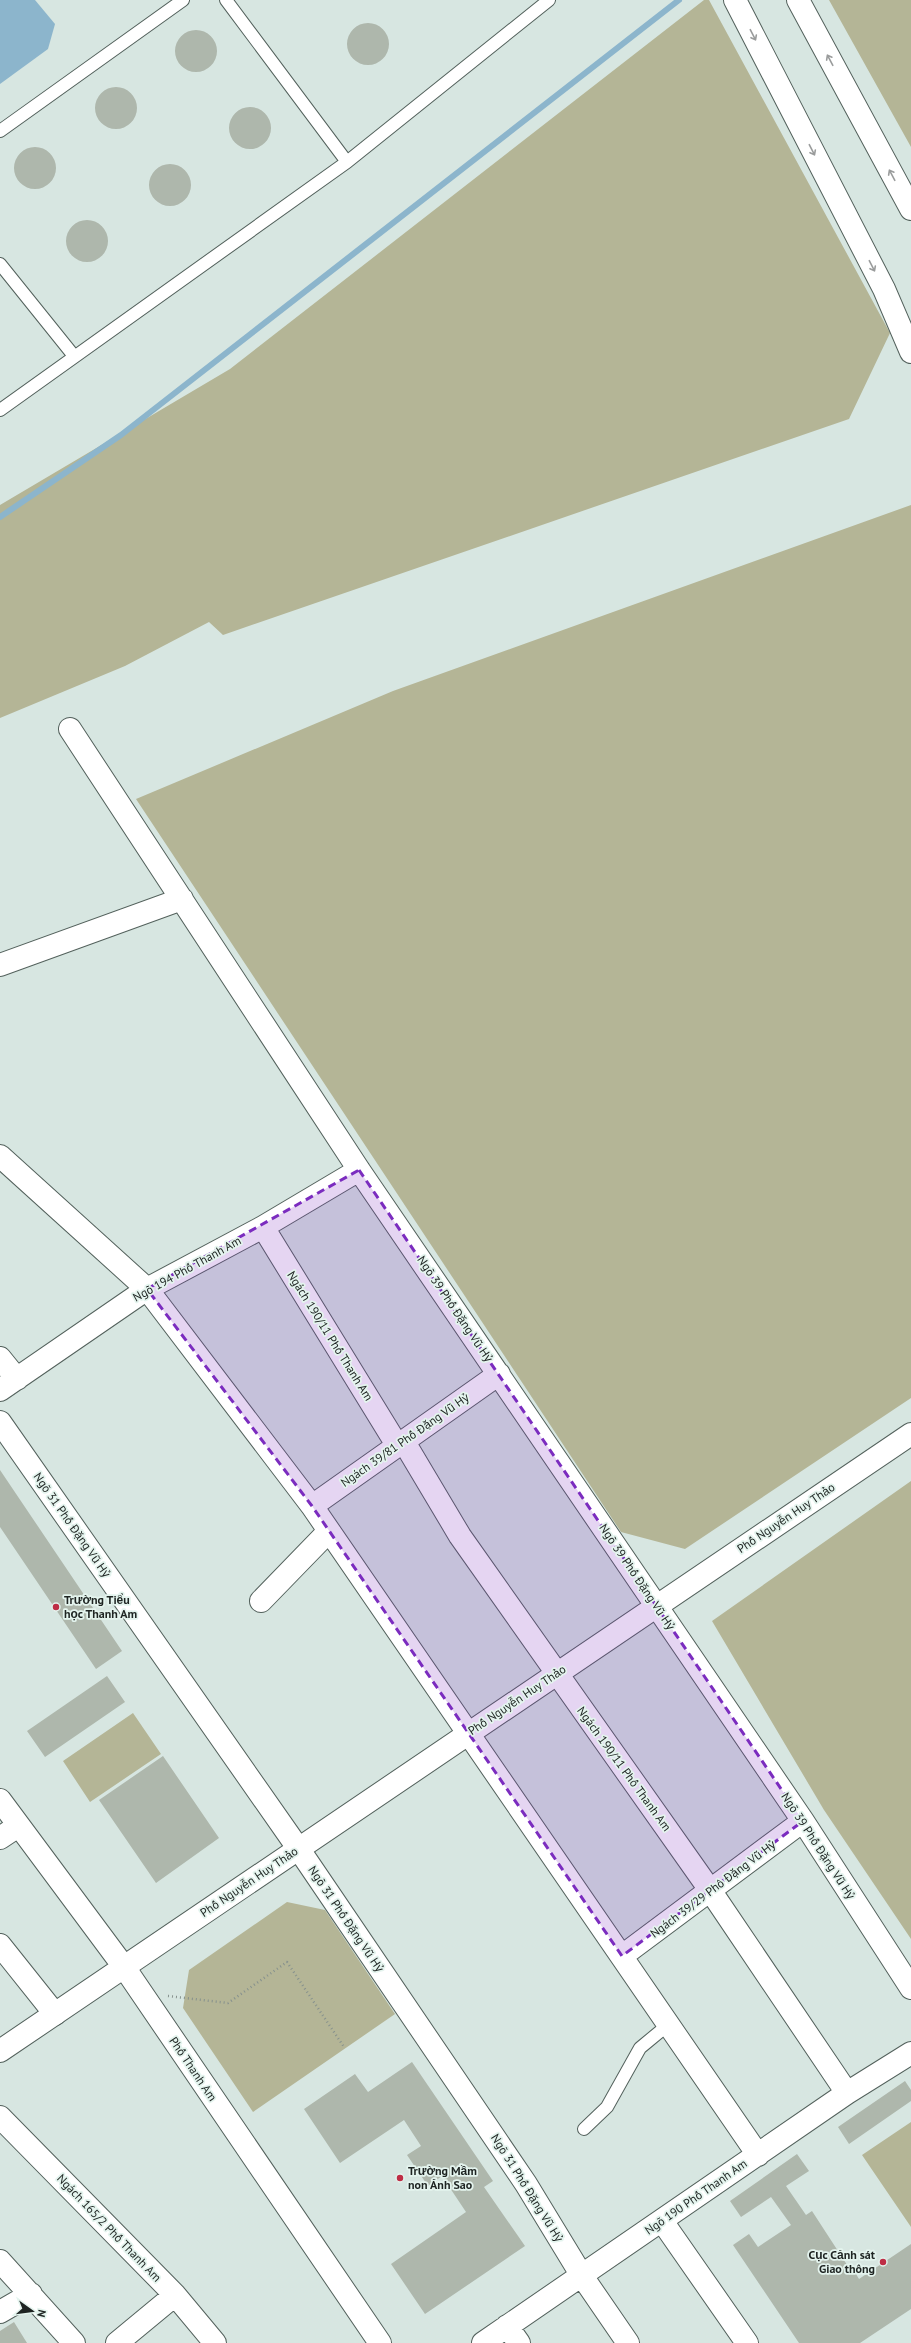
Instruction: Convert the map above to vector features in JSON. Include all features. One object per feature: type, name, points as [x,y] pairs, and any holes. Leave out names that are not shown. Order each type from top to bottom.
[{"type":"street","points":[[735,0],[884,289],[911,352]]},
{"type":"street","points":[[798,0],[911,209]]},
{"type":"street","name":"Ngõ 39 Phố Đặng Vũ Hỷ","points":[[70,729],[359,1170],[803,1821],[911,1988]]},
{"type":"street","points":[[0,965],[182,899]]},
{"type":"street","points":[[0,1156],[147,1289],[312,1506],[328,1532],[758,2155]]},
{"type":"street","name":"Ngõ 194 Phố Thanh Am","points":[[9,1384],[147,1289],[263,1227],[359,1170]]},
{"type":"street","name":"Ngách 190/11 Phố Thanh Am","points":[[263,1227],[460,1536],[710,1890],[847,2093]]},
{"type":"street","points":[[0,1358],[9,1384]]},
{"type":"street","name":"Ngách 39/81 Phố Đặng Vũ Hỷ","points":[[312,1506],[499,1374]]},
{"type":"street","name":"Ngõ 31 Phố Đặng Vũ Hỷ","points":[[0,1422],[298,1848],[526,2184],[582,2276],[628,2343]]},
{"type":"street","name":"Phố Nguyễn Huy Thảo","points":[[0,2051],[911,1434]]},
{"type":"street","points":[[261,1601],[328,1532]]},
{"type":"street","name":"Phố Thanh Am","points":[[0,1800],[124,1967],[380,2343]]},
{"type":"street","name":"Ngách 39/29 Phô Đặng Vũ Hỷ","points":[[622,1956],[803,1821]]},
{"type":"street","points":[[0,1838],[18,1826]]},
{"type":"street","points":[[0,1945],[54,2014]]},
{"type":"street","name":"Ngõ 190 Phố Thanh Am","points":[[483,2343],[513,2334],[582,2276],[847,2093],[911,2053]]},
{"type":"street","name":"Ngách 165/2 Phố Thanh Am","points":[[0,2117],[175,2295],[215,2343]]},
{"type":"street","points":[[662,2221],[747,2343]]},
{"type":"street","points":[[0,2261],[74,2343]]},
{"type":"street","points":[[0,2312],[31,2294]]},
{"type":"street","points":[[117,2343],[175,2295]]},
{"type":"lane","points":[[0,131],[183,0]]},
{"type":"lane","points":[[226,0],[347,162]]},
{"type":"lane","points":[[0,410],[347,162],[549,0]]},
{"type":"lane","points":[[0,264],[74,356]]},
{"type":"lane","points":[[584,2129],[607,2107],[640,2048],[669,2024]]},
{"type":"path","points":[[142,1993],[228,2003],[287,1962],[344,2047]]},
{"type":"highlighted area","points":[[359,1170],[803,1821],[622,1956],[312,1506],[147,1289]]},
{"type":"green space","points":[[704,0],[709,0],[890,333],[849,419],[223,635],[209,622],[125,666],[0,718],[0,505],[230,369]]},
{"type":"green space","points":[[829,0],[911,0],[911,147]]},
{"type":"green space","points":[[911,505],[911,1398],[685,1549],[621,1532],[136,799],[393,691]]},
{"type":"green space","points":[[911,1481],[911,1939],[824,1810],[712,1621]]},
{"type":"green space","points":[[133,1713],[161,1754],[90,1802],[63,1761]]},
{"type":"green space","points":[[287,1902],[325,1910],[395,2014],[253,2112],[183,2008],[189,1970]]},
{"type":"green space","points":[[911,2122],[911,2227],[862,2155]]},
{"type":"water","points":[[0,0],[35,0],[55,24],[48,49],[0,84]]},
{"type":"building","points":[[364,23],[372,23],[383,29],[389,40],[389,48],[383,59],[372,65],[364,65],[353,59],[347,48],[347,40],[353,29]]},
{"type":"building","points":[[192,30],[200,30],[211,36],[217,47],[217,55],[211,66],[200,72],[192,72],[181,66],[175,55],[175,47],[181,36]]},
{"type":"building","points":[[112,87],[120,87],[131,93],[137,104],[137,112],[131,123],[120,129],[112,129],[101,123],[95,112],[95,104],[101,93]]},
{"type":"building","points":[[246,107],[254,107],[265,113],[271,124],[271,132],[265,143],[254,149],[246,149],[235,143],[229,132],[229,124],[235,113]]},
{"type":"building","points":[[31,147],[39,147],[50,153],[56,164],[56,172],[50,183],[39,189],[31,189],[20,183],[14,172],[14,164],[20,153]]},
{"type":"building","points":[[166,164],[174,164],[185,170],[191,181],[191,189],[185,200],[174,206],[166,206],[155,200],[149,189],[149,181],[155,170]]},
{"type":"building","points":[[83,220],[91,220],[102,226],[108,237],[108,245],[102,256],[91,262],[83,262],[72,256],[66,245],[66,237],[72,226]]},
{"type":"building","points":[[0,1470],[122,1651],[96,1669],[0,1527]]},
{"type":"building","points":[[107,1676],[125,1702],[45,1757],[27,1731]]},
{"type":"building","points":[[163,1756],[219,1838],[156,1883],[99,1800]]},
{"type":"building","points":[[412,2062],[493,2181],[484,2187],[525,2246],[425,2314],[391,2264],[466,2212],[442,2176],[428,2186],[407,2155],[421,2146],[404,2120],[340,2163],[304,2109],[355,2074],[368,2092]]},
{"type":"building","points":[[905,2081],[911,2090],[911,2101],[849,2144],[838,2127]]},
{"type":"building","points":[[797,2154],[809,2171],[786,2186],[806,2215],[812,2211],[851,2271],[853,2269],[859,2279],[911,2244],[911,2309],[860,2343],[799,2343],[733,2245],[749,2234],[758,2247],[791,2225],[771,2197],[741,2217],[730,2201]]},
{"type":"building","points":[[14,2322],[27,2343],[0,2343],[0,2331]]},
{"type":"waterway","points":[[0,517],[121,435],[679,0]]},
{"type":"place","name":"Trường Tiểu học Thanh Am","points":[[56,1607]]},
{"type":"place","name":"Trường Mầm non Ánh Sao","points":[[400,2178]]},
{"type":"place","name":"Cục Cảnh sát Giao thông","points":[[883,2262]]}]
